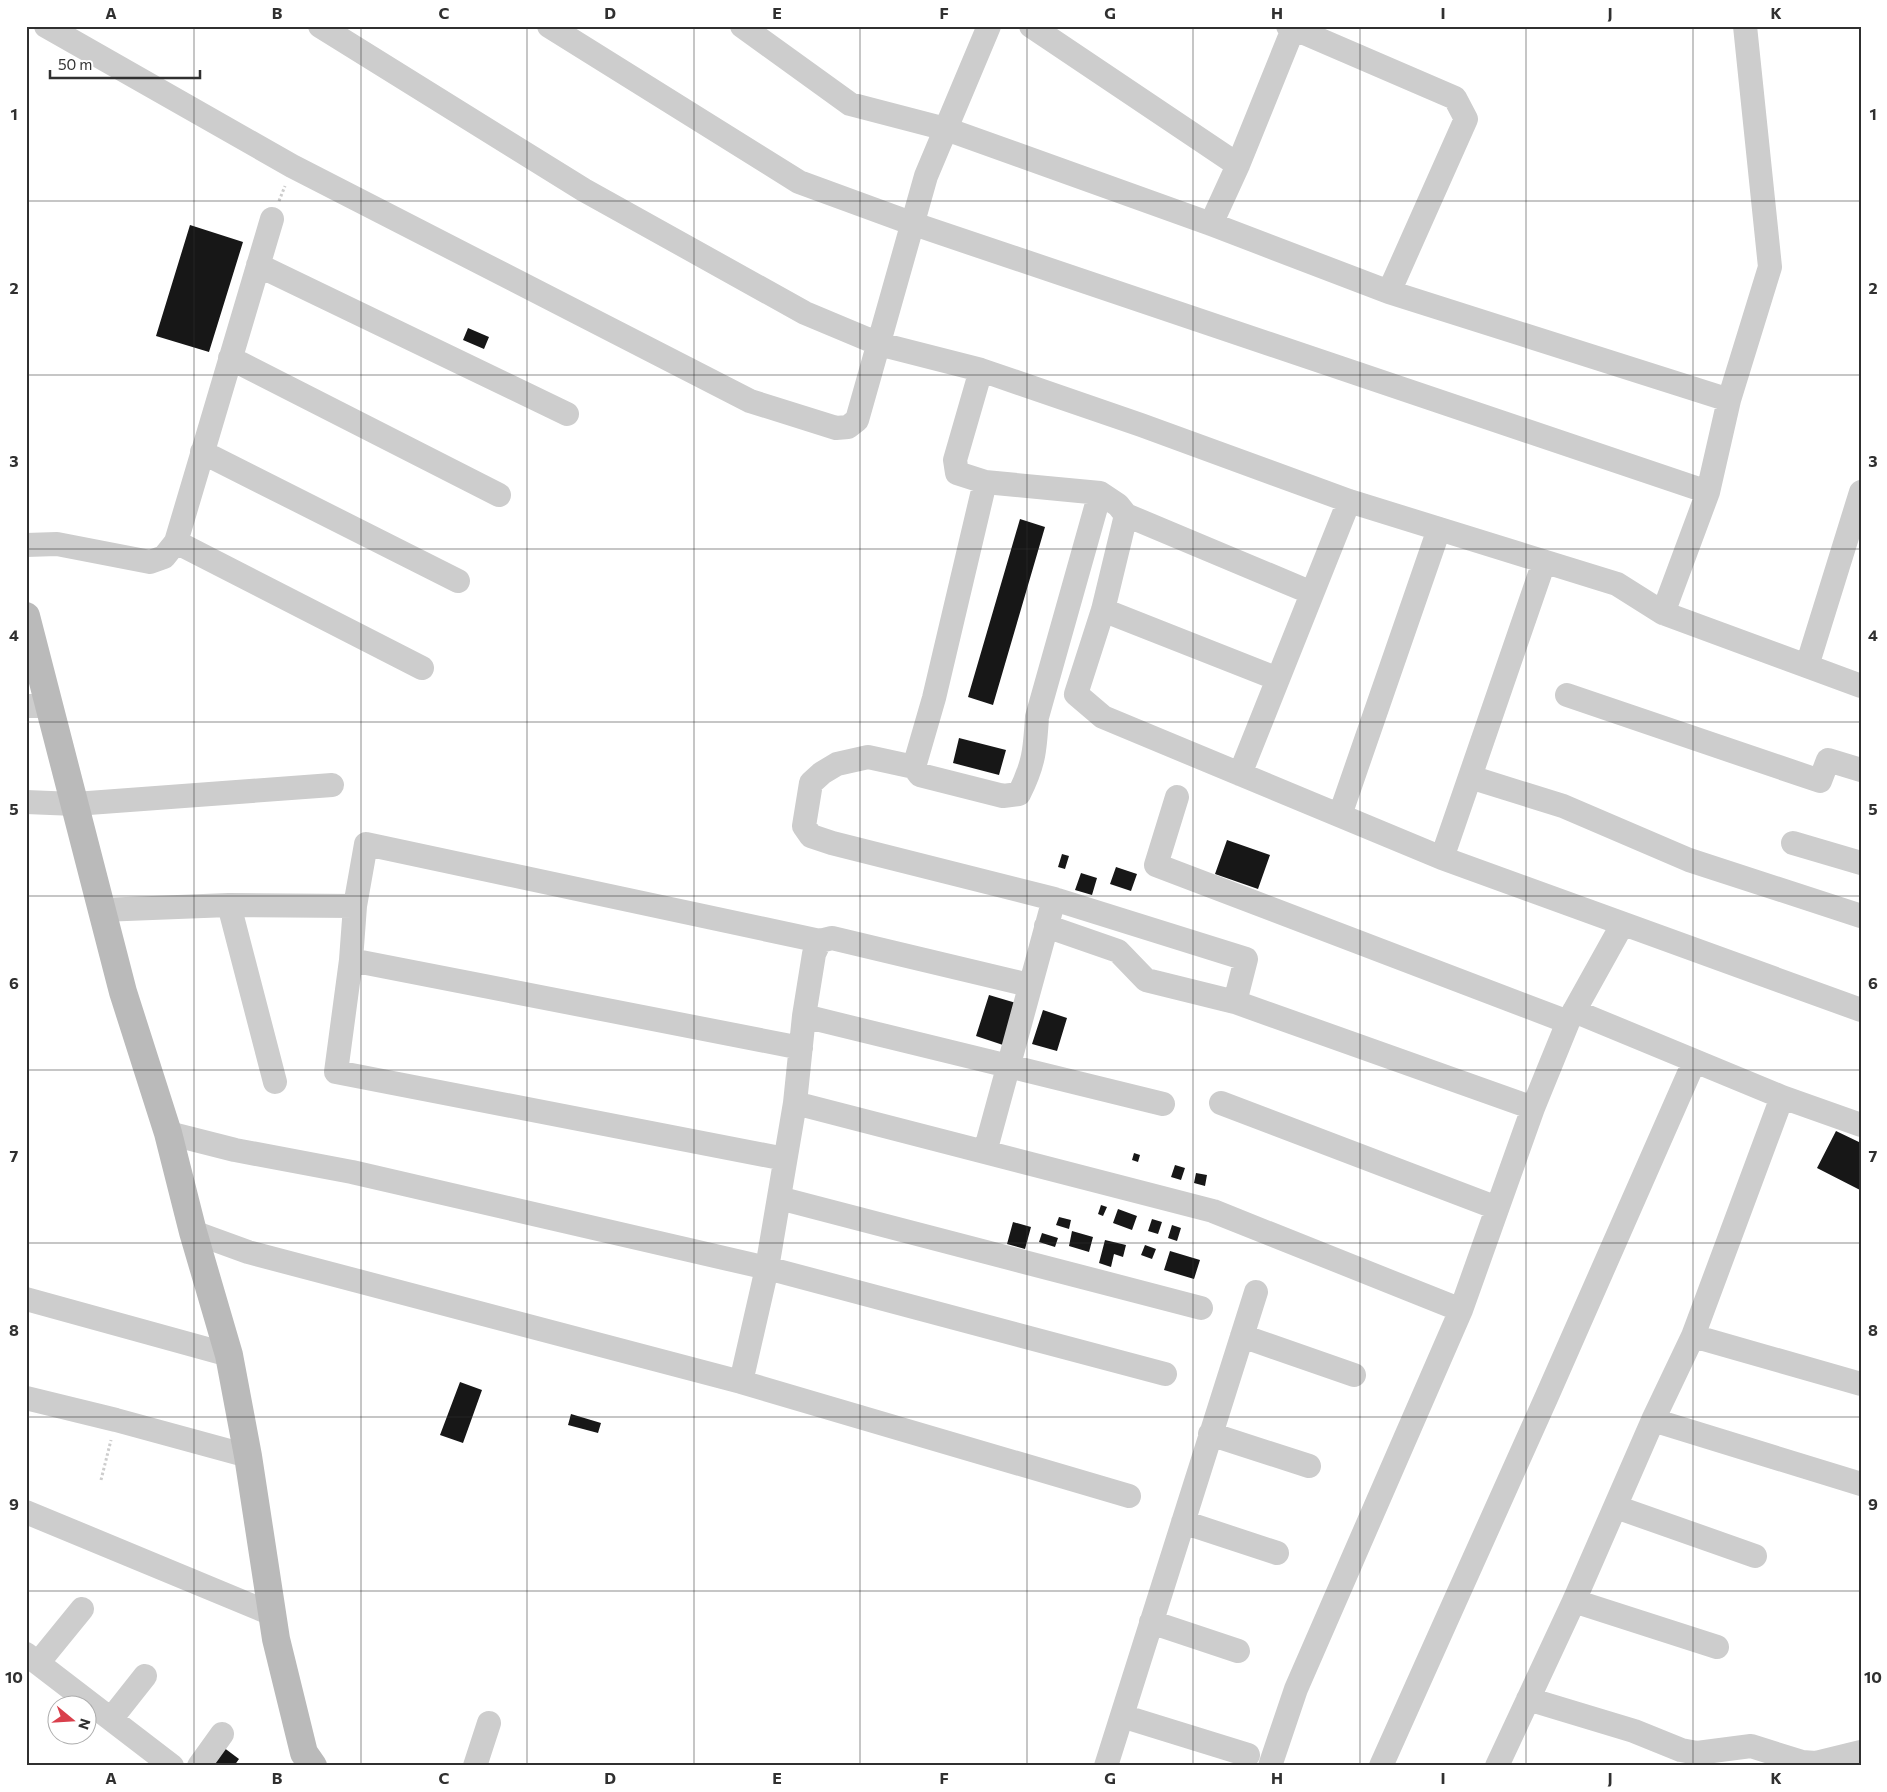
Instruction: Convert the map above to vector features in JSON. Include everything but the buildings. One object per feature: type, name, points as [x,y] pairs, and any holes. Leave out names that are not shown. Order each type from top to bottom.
[{"type":"street","points":[[46,26],[292,166],[750,401],[836,428],[848,427],[857,420],[911,223],[926,176],[989,26]]},
{"type":"street","points":[[320,26],[584,190],[805,313],[879,344],[981,370],[1140,425],[1349,501],[1616,584],[1662,613],[1861,686]]},
{"type":"street","points":[[549,26],[799,182],[911,223],[1708,492]]},
{"type":"street","points":[[742,26],[850,104],[946,129],[1211,224],[1389,292],[1729,400]]},
{"type":"street","points":[[1031,26],[1238,165]]},
{"type":"street","points":[[1662,613],[1708,492],[1729,400],[1770,267],[1745,26]]},
{"type":"street","points":[[1211,224],[1238,165],[1290,28],[1456,98],[1466,119],[1389,292]]},
{"type":"street","points":[[26,545],[57,544],[150,562],[164,557],[176,542],[272,219]]},
{"type":"street","points":[[258,265],[567,414]]},
{"type":"street","points":[[230,358],[499,494]]},
{"type":"street","points":[[981,370],[954,460],[957,473],[985,482],[1100,493],[1118,505],[1126,515],[1312,593]]},
{"type":"street","points":[[202,452],[458,581]]},
{"type":"street","points":[[914,767],[934,698],[985,482]]},
{"type":"street","points":[[1807,666],[1861,492]]},
{"type":"street","points":[[1100,493],[1037,717],[1036,746],[1030,771],[1019,794],[1003,796],[920,775],[914,767],[868,757],[837,764],[822,773],[811,784],[804,826],[811,836],[832,843],[1054,898],[1246,959],[1235,1002]]},
{"type":"street","points":[[1240,774],[1349,501]]},
{"type":"street","points":[[1126,515],[1103,610],[1076,694],[1103,717],[1442,858],[1622,925],[1861,1010]]},
{"type":"street","points":[[1340,816],[1439,529]]},
{"type":"street","points":[[176,542],[422,668]]},
{"type":"street","points":[[1442,858],[1544,562]]},
{"type":"street","points":[[1103,610],[1278,679]]},
{"type":"street","points":[[26,616],[38,706],[74,804],[122,992],[168,1133],[193,1232],[229,1355],[248,1456],[276,1639],[304,1753],[313,1766]]},
{"type":"street","points":[[1567,695],[1820,781],[1828,760],[1861,770]]},
{"type":"street","points":[[1470,777],[1563,806],[1690,860],[1861,916]]},
{"type":"street","points":[[26,802],[74,804],[332,785]]},
{"type":"street","points":[[1177,797],[1156,865],[1861,1125]]},
{"type":"street","points":[[1793,843],[1861,863]]},
{"type":"street","points":[[785,1159],[336,1072],[351,960],[355,906],[366,844],[820,942],[832,938],[1029,985]]},
{"type":"street","points":[[985,1152],[1054,898]]},
{"type":"street","points":[[101,910],[229,905],[355,906]]},
{"type":"street","points":[[229,905],[275,1082]]},
{"type":"street","points":[[1270,1766],[1296,1689],[1461,1310],[1533,1108],[1571,1017],[1622,925]]},
{"type":"street","points":[[1046,926],[1118,951],[1146,980],[1235,1002],[1533,1108]]},
{"type":"street","points":[[741,1382],[767,1268],[795,1103],[804,1016],[814,954],[820,942]]},
{"type":"street","points":[[351,960],[801,1048]]},
{"type":"street","points":[[804,1016],[1163,1104]]},
{"type":"street","points":[[1381,1766],[1694,1062]]},
{"type":"street","points":[[1497,1766],[1574,1601],[1653,1420],[1693,1336],[1782,1097]]},
{"type":"street","points":[[795,1103],[1213,1211],[1461,1310]]},
{"type":"street","points":[[1221,1103],[1496,1208]]},
{"type":"street","points":[[168,1133],[235,1150],[352,1172],[767,1268],[1165,1374]]},
{"type":"street","points":[[779,1198],[1201,1308]]},
{"type":"street","points":[[193,1232],[248,1252],[741,1382],[1129,1496]]},
{"type":"street","points":[[1106,1766],[1256,1292]]},
{"type":"street","points":[[26,1300],[229,1355]]},
{"type":"street","points":[[1242,1336],[1354,1375]]},
{"type":"street","points":[[1693,1336],[1861,1384]]},
{"type":"street","points":[[26,1398],[248,1456]]},
{"type":"street","points":[[1653,1420],[1861,1484]]},
{"type":"street","points":[[1210,1434],[1309,1466]]},
{"type":"street","points":[[1616,1507],[1755,1556]]},
{"type":"street","points":[[26,1512],[272,1614]]},
{"type":"street","points":[[1183,1522],[1277,1553]]},
{"type":"street","points":[[1574,1601],[1717,1647]]},
{"type":"street","points":[[82,1609],[32,1658],[172,1766]]},
{"type":"street","points":[[1151,1622],[1238,1651]]},
{"type":"street","points":[[111,1719],[145,1676]]},
{"type":"street","points":[[1528,1699],[1634,1731],[1681,1750],[1697,1753],[1751,1746],[1802,1762],[1816,1763],[1861,1752]]},
{"type":"street","points":[[1122,1716],[1248,1755]]},
{"type":"street","points":[[475,1766],[489,1723]]},
{"type":"street","points":[[199,1766],[222,1734]]},
{"type":"path","points":[[272,219],[292,166]]},
{"type":"path","points":[[101,1480],[116,1420]]}]
